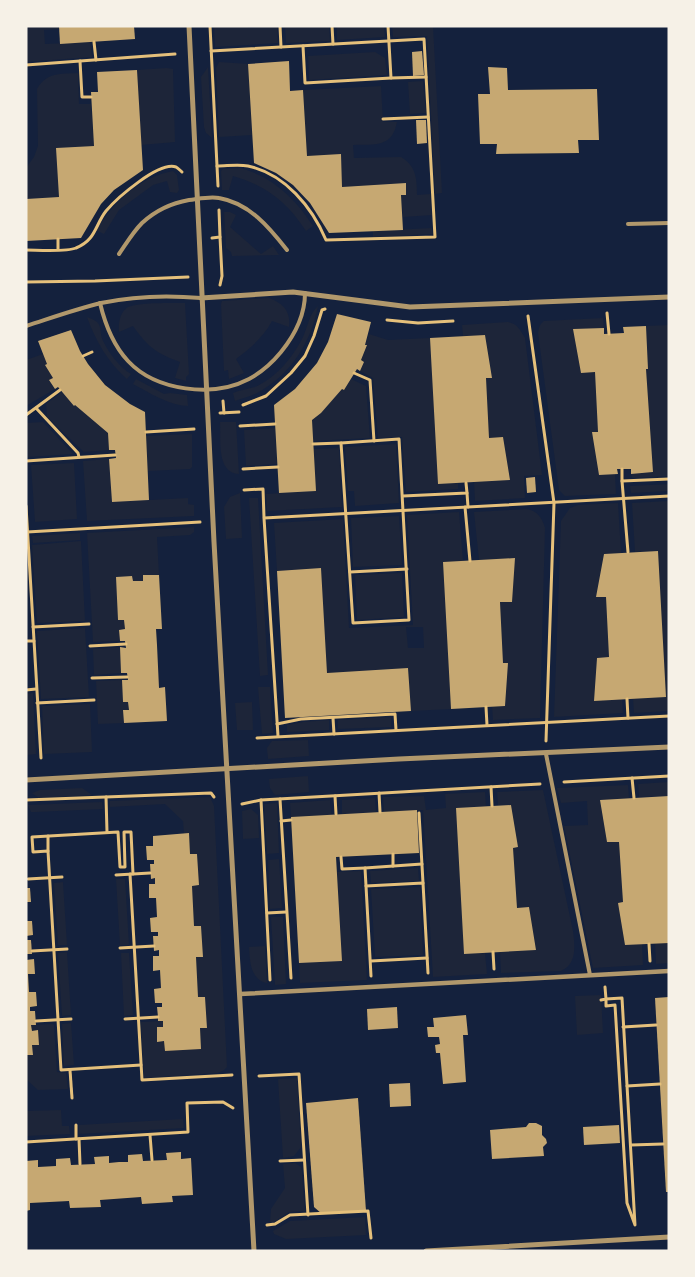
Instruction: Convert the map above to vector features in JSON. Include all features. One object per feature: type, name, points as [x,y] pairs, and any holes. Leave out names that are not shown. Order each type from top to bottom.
[{"type":"street","points":[[189,26],[201,298],[254,1251]]},
{"type":"street","points":[[201,298],[293,292],[410,307],[669,297]]},
{"type":"street","points":[[26,780],[400,759],[546,754],[669,747]]},
{"type":"street","points":[[240,994],[669,971]]},
{"type":"street","points":[[426,1251],[669,1237]]},
{"type":"lane","points":[[118,254],[141,224],[158,211],[173,204],[218,197],[240,204],[266,224],[287,250]]},
{"type":"lane","points":[[628,224],[669,223]]},
{"type":"lane","points":[[100,303],[114,343],[129,362],[151,378],[171,386],[206,390],[241,383],[272,363],[288,343],[298,325],[305,303],[305,294]]},
{"type":"lane","points":[[26,326],[100,303],[170,296],[201,298]]},
{"type":"lane","points":[[546,754],[590,975]]},
{"type":"path","points":[[280,26],[281,47]]},
{"type":"path","points":[[332,26],[333,44]]},
{"type":"path","points":[[388,26],[391,78]]},
{"type":"path","points":[[211,51],[424,39],[435,237],[326,240],[321,228],[305,203],[276,178],[246,165],[217,166]]},
{"type":"path","points":[[94,42],[96,60]]},
{"type":"path","points":[[303,46],[305,83],[426,77]]},
{"type":"path","points":[[26,65],[175,54]]},
{"type":"path","points":[[80,61],[82,97],[91,97]]},
{"type":"path","points":[[383,119],[428,117]]},
{"type":"path","points":[[26,250],[75,249],[92,238],[105,212],[127,190],[167,167],[176,167],[182,172]]},
{"type":"path","points":[[217,297],[222,276],[220,237]]},
{"type":"path","points":[[58,239],[58,249]]},
{"type":"path","points":[[26,282],[188,277]]},
{"type":"path","points":[[243,405],[266,396],[291,373],[304,356],[314,336],[322,310],[328,308]]},
{"type":"path","points":[[597,313],[616,312]]},
{"type":"path","points":[[607,313],[609,334]]},
{"type":"path","points":[[519,317],[528,316],[554,503],[546,754]]},
{"type":"path","points":[[381,318],[399,322],[418,323],[455,321]]},
{"type":"path","points":[[83,356],[92,352]]},
{"type":"path","points":[[354,373],[370,380],[374,441]]},
{"type":"path","points":[[26,416],[60,390]]},
{"type":"path","points":[[36,408],[78,453],[78,457]]},
{"type":"path","points":[[240,426],[275,424]]},
{"type":"path","points":[[146,432],[194,429]]},
{"type":"path","points":[[313,444],[399,439],[409,620],[353,624],[342,443]]},
{"type":"path","points":[[26,461],[115,455]]},
{"type":"path","points":[[243,470],[278,468]]},
{"type":"path","points":[[622,469],[628,552]]},
{"type":"path","points":[[622,481],[669,479]]},
{"type":"path","points":[[466,483],[470,561]]},
{"type":"path","points":[[244,490],[263,489],[278,736]]},
{"type":"path","points":[[403,496],[467,493]]},
{"type":"path","points":[[264,518],[669,496]]},
{"type":"path","points":[[26,506],[41,758]]},
{"type":"path","points":[[27,532],[201,522]]},
{"type":"path","points":[[350,572],[406,569]]},
{"type":"path","points":[[33,627],[89,624]]},
{"type":"path","points":[[26,642],[34,641]]},
{"type":"path","points":[[90,646],[126,644]]},
{"type":"path","points":[[92,678],[127,677]]},
{"type":"path","points":[[26,690],[36,689]]},
{"type":"path","points":[[627,699],[628,718]]},
{"type":"path","points":[[37,702],[94,700]]},
{"type":"path","points":[[486,707],[487,725]]},
{"type":"path","points":[[277,724],[301,719],[395,714],[396,730]]},
{"type":"path","points":[[257,738],[669,716]]},
{"type":"path","points":[[333,718],[334,734]]},
{"type":"path","points":[[271,993],[261,800],[669,776]]},
{"type":"path","points":[[632,778],[634,798]]},
{"type":"path","points":[[490,787],[492,806]]},
{"type":"path","points":[[26,800],[211,794],[217,805]]},
{"type":"path","points":[[379,794],[380,812]]},
{"type":"path","points":[[335,796],[336,814]]},
{"type":"path","points":[[106,798],[107,832]]},
{"type":"path","points":[[280,799],[290,974]]},
{"type":"path","points":[[419,813],[429,984]]},
{"type":"path","points":[[281,821],[291,820]]},
{"type":"path","points":[[48,851],[32,852],[32,837],[118,832],[120,867],[125,867],[124,832],[131,832],[133,948],[142,1080],[232,1075]]},
{"type":"path","points":[[48,836],[60,1070],[141,1065]]},
{"type":"path","points":[[393,854],[393,866]]},
{"type":"path","points":[[341,857],[342,869],[422,864]]},
{"type":"path","points":[[365,868],[372,986]]},
{"type":"path","points":[[116,875],[150,873]]},
{"type":"path","points":[[28,879],[62,877]]},
{"type":"path","points":[[366,886],[423,883]]},
{"type":"path","points":[[267,913],[286,912]]},
{"type":"path","points":[[120,948],[154,946]]},
{"type":"path","points":[[32,951],[67,949]]},
{"type":"path","points":[[370,961],[428,958]]},
{"type":"path","points":[[622,998],[627,1086],[635,1225],[627,1203],[616,1005],[606,1006],[606,999],[622,998]]},
{"type":"path","points":[[125,1020],[158,1017]]},
{"type":"path","points":[[36,1021],[71,1019]]},
{"type":"path","points":[[623,1026],[656,1025]]},
{"type":"path","points":[[70,1070],[72,1098]]},
{"type":"path","points":[[260,1076],[299,1074],[308,1214]]},
{"type":"path","points":[[627,1086],[660,1084]]},
{"type":"path","points":[[26,1142],[188,1132],[187,1103],[223,1102],[234,1109]]},
{"type":"path","points":[[76,1125],[80,1164]]},
{"type":"path","points":[[150,1134],[152,1160]]},
{"type":"path","points":[[631,1146],[663,1144]]},
{"type":"path","points":[[280,1161],[304,1160]]},
{"type":"path","points":[[267,1225],[275,1224],[290,1215],[368,1211],[371,1238]]},
{"type":"shaded area","points":[[26,26],[59,26],[59,29],[44,30],[45,44],[90,42],[92,57],[26,62]]},
{"type":"shaded area","points":[[214,26],[248,26],[248,28],[277,26],[278,43],[215,47]]},
{"type":"shaded area","points":[[285,26],[329,26],[330,41],[286,43]]},
{"type":"shaded area","points":[[337,26],[384,26],[385,37],[337,40]]},
{"type":"shaded area","points":[[392,26],[433,26],[442,193],[435,194],[427,36],[393,37]]},
{"type":"shaded area","points":[[375,52],[385,58],[387,75],[309,80],[308,56]]},
{"type":"shaded area","points":[[219,62],[248,64],[252,135],[219,137],[216,68]]},
{"type":"shaded area","points":[[208,67],[212,138],[206,133],[204,127],[201,77]]},
{"type":"shaded area","points":[[173,69],[175,142],[141,145],[137,70]]},
{"type":"shaded area","points":[[78,73],[79,104],[91,104],[94,146],[56,148],[59,197],[26,199],[26,168],[34,157],[38,146],[37,89],[45,79],[54,75]]},
{"type":"shaded area","points":[[423,81],[426,113],[410,114],[408,82]]},
{"type":"shaded area","points":[[381,86],[383,122],[397,122],[395,130],[387,140],[381,143],[353,145],[354,158],[401,157],[413,168],[417,183],[417,195],[430,194],[432,215],[403,217],[401,195],[406,194],[406,183],[342,187],[341,155],[307,156],[303,90]]},
{"type":"shaded area","points":[[240,168],[263,177],[282,190],[299,207],[313,226],[306,231],[284,203],[266,190],[245,180],[233,176],[229,190],[222,190],[221,171],[223,169]]},
{"type":"shaded area","points":[[173,171],[177,175],[179,190],[177,193],[170,192],[167,181],[153,185],[119,210],[104,234],[96,230],[119,200],[128,192],[149,179]]},
{"type":"shaded area","points":[[224,212],[236,215],[230,227],[261,254],[273,246],[279,255],[232,256],[231,252],[226,248]]},
{"type":"shaded area","points":[[432,228],[433,234],[373,237],[373,231]]},
{"type":"shaded area","points":[[269,298],[285,308],[289,316],[289,327],[272,321],[260,338],[236,359],[244,373],[229,379],[228,370],[224,371],[222,301]]},
{"type":"shaded area","points":[[185,303],[189,374],[186,377],[186,381],[175,378],[180,362],[165,356],[153,348],[133,326],[119,332],[121,315],[128,307],[147,304]]},
{"type":"shaded area","points":[[318,306],[305,345],[289,367],[269,386],[255,394],[235,401],[233,393],[263,383],[283,366],[299,345],[311,316]]},
{"type":"shaded area","points":[[87,317],[99,324],[103,341],[108,350],[119,364],[131,374],[127,379],[103,351]]},
{"type":"shaded area","points":[[603,318],[604,328],[574,330],[595,372],[598,432],[592,433],[599,475],[615,474],[616,494],[565,496],[559,490],[538,331],[544,321]]},
{"type":"shaded area","points":[[508,322],[516,326],[525,338],[542,475],[524,476],[525,498],[475,501],[474,482],[510,480],[503,438],[489,438],[486,378],[492,377],[485,335],[463,336],[462,325]]},
{"type":"shaded area","points":[[669,325],[669,476],[632,478],[631,474],[653,472],[646,369],[648,368],[646,326]]},
{"type":"shaded area","points":[[369,334],[388,340],[430,338],[438,484],[458,483],[458,489],[406,492],[402,437],[378,438],[373,378],[360,371],[364,362],[361,360],[367,346],[365,345]]},
{"type":"shaded area","points":[[43,354],[47,364],[45,365],[53,378],[49,381],[55,389],[26,406],[26,360]]},
{"type":"shaded area","points":[[136,379],[164,394],[187,395],[188,406],[166,401],[153,395],[133,384]]},
{"type":"shaded area","points":[[351,379],[366,386],[370,438],[313,441],[312,420],[321,413],[342,389],[344,390]]},
{"type":"shaded area","points":[[62,392],[74,406],[108,433],[109,450],[84,452],[47,417],[46,404]]},
{"type":"shaded area","points":[[43,422],[73,454],[28,457],[26,423]]},
{"type":"shaded area","points":[[220,422],[236,422],[239,474],[226,468],[223,462],[220,446]]},
{"type":"shaded area","points":[[275,428],[277,464],[246,466],[244,430]]},
{"type":"shaded area","points":[[192,434],[192,467],[190,469],[148,471],[146,436]]},
{"type":"shaded area","points":[[396,444],[399,503],[355,506],[354,491],[348,491],[345,447]]},
{"type":"shaded area","points":[[339,448],[342,507],[267,511],[266,494],[315,491],[313,449]]},
{"type":"shaded area","points":[[109,459],[112,502],[188,498],[188,504],[194,505],[194,516],[87,521],[83,461]]},
{"type":"shaded area","points":[[74,463],[77,519],[35,522],[31,465]]},
{"type":"shaded area","points":[[669,484],[669,491],[631,493],[630,486]]},
{"type":"shaded area","points":[[240,493],[242,538],[226,539],[224,507],[230,497]]},
{"type":"shaded area","points":[[249,498],[258,498],[268,675],[260,676]]},
{"type":"shaded area","points":[[669,501],[669,711],[634,713],[633,699],[666,697],[658,551],[635,552],[632,503]]},
{"type":"shaded area","points":[[618,503],[621,553],[604,554],[596,596],[606,597],[609,657],[597,658],[594,700],[622,699],[623,713],[554,717],[561,521],[570,508],[578,505]]},
{"type":"shaded area","points":[[527,509],[539,515],[545,528],[540,718],[493,720],[492,706],[505,705],[508,663],[503,663],[500,602],[512,601],[479,560],[474,512]]},
{"type":"shaded area","points":[[459,512],[463,561],[443,563],[451,709],[411,711],[408,668],[327,673],[321,568],[277,571],[274,523],[343,519],[349,628],[413,625],[407,515]],"holes":[[[406,627],[423,627],[424,648],[408,648]]]},
{"type":"shaded area","points":[[399,516],[402,565],[353,567],[351,518]]},
{"type":"shaded area","points":[[194,527],[194,532],[190,535],[157,537],[159,575],[143,575],[143,581],[133,581],[132,576],[116,577],[118,620],[124,620],[125,629],[119,630],[120,641],[93,642],[87,533]]},
{"type":"shaded area","points":[[80,533],[80,540],[33,543],[32,536]]},
{"type":"shaded area","points":[[81,541],[85,621],[37,623],[32,545]]},
{"type":"shaded area","points":[[402,573],[404,617],[357,620],[355,575]]},
{"type":"shaded area","points":[[85,628],[89,697],[41,699],[37,631]]},
{"type":"shaded area","points":[[120,647],[121,673],[94,675],[93,649]]},
{"type":"shaded area","points":[[122,680],[123,702],[128,702],[129,710],[123,711],[124,723],[98,724],[96,681]]},
{"type":"shaded area","points":[[258,687],[270,687],[273,733],[262,734]]},
{"type":"shaded area","points":[[33,693],[36,754],[26,755],[26,694]]},
{"type":"shaded area","points":[[252,702],[253,730],[237,730],[235,703]]},
{"type":"shaded area","points":[[90,704],[92,752],[44,754],[42,706]]},
{"type":"shaded area","points":[[391,717],[391,727],[338,729],[338,720]]},
{"type":"shaded area","points":[[329,720],[329,730],[287,732],[287,725]]},
{"type":"shaded area","points":[[308,740],[309,756],[268,759],[267,748],[272,741]]},
{"type":"shaded area","points":[[308,776],[309,792],[275,795],[270,788],[269,779]]},
{"type":"shaded area","points":[[669,782],[669,796],[639,797],[638,784]]},
{"type":"shaded area","points":[[628,785],[629,798],[600,801],[607,842],[619,842],[623,902],[618,903],[625,945],[642,944],[643,965],[593,968],[564,826],[588,825],[587,801],[561,803],[557,788]]},
{"type":"shaded area","points":[[82,788],[92,795],[39,798],[32,793],[40,790]]},
{"type":"shaded area","points":[[543,790],[573,931],[574,954],[570,964],[561,971],[501,973],[500,952],[536,950],[529,908],[517,908],[513,848],[518,847],[511,805],[498,805],[497,792]]},
{"type":"shaded area","points":[[485,792],[486,806],[456,808],[464,954],[485,953],[487,974],[433,977],[423,810],[384,812],[383,797],[424,796],[426,810],[446,808],[445,794]]},
{"type":"shaded area","points":[[210,797],[214,806],[227,1067],[218,1073],[144,1078],[141,1022],[163,1021],[163,1027],[157,1027],[157,1041],[200,1028],[207,1028],[205,997],[198,997],[196,957],[203,956],[201,926],[194,926],[192,886],[199,885],[197,854],[190,854],[189,834],[184,834],[183,821],[165,804],[110,807],[110,801]]},
{"type":"shaded area","points":[[375,798],[376,812],[342,814],[342,800]]},
{"type":"shaded area","points":[[330,800],[331,815],[291,817],[290,803]]},
{"type":"shaded area","points":[[102,802],[103,809],[35,812],[31,812],[28,805]]},
{"type":"shaded area","points":[[277,803],[279,853],[267,854],[264,804]]},
{"type":"shaded area","points":[[251,809],[258,815],[259,838],[243,839],[242,811]]},
{"type":"shaded area","points":[[279,859],[282,908],[270,909],[268,860]]},
{"type":"shaded area","points":[[418,868],[419,881],[371,883],[370,871]]},
{"type":"shaded area","points":[[361,871],[367,980],[300,983],[299,963],[342,961],[337,872]]},
{"type":"shaded area","points":[[116,879],[125,879],[129,945],[120,945]]},
{"type":"shaded area","points":[[63,882],[67,945],[58,945],[54,883]]},
{"type":"shaded area","points":[[420,887],[423,955],[375,957],[371,889]]},
{"type":"shaded area","points":[[271,917],[283,917],[286,984],[275,985]]},
{"type":"shaded area","points":[[655,943],[669,943],[669,963],[656,964]]},
{"type":"shaded area","points":[[265,946],[267,983],[261,981],[254,974],[249,947]]},
{"type":"shaded area","points":[[67,952],[71,1015],[62,1016],[58,953]]},
{"type":"shaded area","points":[[121,953],[129,953],[133,1015],[124,1016]]},
{"type":"shaded area","points":[[601,995],[603,1033],[577,1035],[575,996]]},
{"type":"shaded area","points":[[71,1023],[74,1065],[64,1066],[62,1024]]},
{"type":"shaded area","points":[[31,1025],[54,1025],[57,1072],[66,1073],[68,1089],[38,1090],[26,1079],[26,1055],[33,1055],[32,1045],[39,1044],[38,1031],[32,1031]]},
{"type":"shaded area","points":[[297,1078],[301,1147],[294,1156],[283,1158],[278,1079]]},
{"type":"shaded area","points":[[61,1110],[62,1126],[69,1126],[70,1134],[26,1136],[26,1111]]},
{"type":"shaded area","points":[[183,1119],[184,1128],[79,1134],[79,1125]]},
{"type":"shaded area","points":[[295,1163],[301,1167],[305,1211],[289,1212],[274,1222],[270,1222],[271,1209],[285,1188],[283,1164]]},
{"type":"shaded area","points":[[365,1217],[366,1235],[286,1239],[274,1234],[273,1231],[290,1221]]},
{"type":"building","points":[[59,26],[134,26],[135,39],[60,44]]},
{"type":"building","points":[[422,51],[424,75],[413,76],[412,52]]},
{"type":"building","points":[[289,61],[290,91],[303,90],[307,156],[341,154],[342,187],[406,183],[406,195],[401,195],[403,230],[329,233],[310,203],[293,185],[276,173],[254,163],[248,64]]},
{"type":"building","points":[[488,67],[507,68],[508,90],[597,89],[599,140],[578,140],[579,153],[496,154],[497,144],[480,144],[478,94],[490,94]]},
{"type":"building","points":[[137,70],[143,170],[114,190],[101,204],[81,238],[26,241],[26,199],[59,197],[56,148],[94,146],[91,92],[98,92],[97,72]]},
{"type":"building","points":[[416,120],[426,120],[427,143],[417,144]]},
{"type":"building","points":[[337,314],[371,322],[365,345],[367,345],[361,360],[364,362],[360,371],[357,369],[344,390],[342,389],[321,413],[312,420],[316,491],[279,493],[274,405],[295,389],[317,363],[328,342]]},
{"type":"building","points":[[646,326],[648,369],[646,369],[653,472],[631,474],[631,469],[617,469],[618,474],[599,475],[592,432],[598,432],[595,372],[581,373],[573,329],[604,328],[604,334],[624,333],[623,327]]},
{"type":"building","points":[[71,330],[88,364],[105,385],[130,404],[145,412],[149,500],[112,502],[109,459],[116,458],[115,450],[109,450],[108,433],[74,406],[58,387],[55,389],[49,380],[53,378],[45,365],[47,364],[38,341]]},
{"type":"building","points":[[485,335],[492,378],[486,378],[489,438],[503,437],[510,480],[438,484],[430,338]]},
{"type":"building","points":[[535,477],[536,492],[527,493],[526,478]]},
{"type":"building","points":[[658,551],[666,697],[594,701],[597,658],[609,657],[606,597],[596,597],[604,554]]},
{"type":"building","points":[[515,558],[512,602],[500,602],[503,663],[508,663],[505,706],[451,709],[443,562]]},
{"type":"building","points":[[321,568],[327,673],[408,668],[411,711],[285,718],[277,571]]},
{"type":"building","points":[[143,575],[159,575],[162,629],[156,629],[159,688],[165,687],[167,721],[124,723],[123,710],[129,710],[128,702],[123,702],[122,680],[128,680],[127,673],[121,673],[120,647],[126,648],[125,641],[120,641],[119,630],[125,629],[124,620],[118,620],[116,577],[132,576],[133,581],[143,581]]},
{"type":"building","points":[[669,796],[669,943],[625,945],[618,903],[623,902],[619,842],[607,842],[600,800]]},
{"type":"building","points":[[511,805],[518,847],[513,848],[517,908],[529,907],[536,950],[464,954],[456,808]]},
{"type":"building","points":[[417,810],[419,853],[336,857],[342,961],[299,963],[291,817]]},
{"type":"building","points":[[189,833],[190,854],[197,854],[199,885],[192,886],[194,926],[201,926],[203,957],[196,957],[198,997],[205,997],[207,1028],[200,1028],[201,1049],[165,1051],[164,1041],[157,1042],[157,1027],[163,1027],[163,1021],[158,1021],[157,1007],[162,1007],[162,1003],[155,1003],[154,989],[161,988],[160,970],[153,971],[153,956],[159,956],[159,950],[154,951],[153,936],[158,936],[158,932],[151,932],[150,918],[157,917],[156,898],[149,898],[149,884],[155,884],[155,878],[151,879],[150,864],[154,864],[154,860],[147,860],[146,846],[153,846],[153,836]]},
{"type":"building","points":[[26,888],[30,888],[31,902],[26,902]]},
{"type":"building","points":[[26,921],[32,921],[33,935],[26,936]]},
{"type":"building","points":[[26,940],[31,940],[32,954],[26,954]]},
{"type":"building","points":[[34,959],[35,974],[28,974],[29,992],[36,992],[37,1006],[30,1007],[30,1011],[35,1011],[36,1025],[31,1025],[32,1031],[38,1030],[39,1045],[32,1045],[33,1055],[26,1055],[26,960]]},
{"type":"building","points":[[669,997],[669,1192],[666,1192],[655,998]]},
{"type":"building","points":[[397,1007],[398,1028],[368,1030],[367,1009]]},
{"type":"building","points":[[466,1015],[468,1035],[463,1035],[466,1082],[443,1084],[440,1053],[436,1053],[435,1045],[440,1044],[439,1037],[428,1037],[427,1027],[434,1027],[433,1018]]},
{"type":"building","points":[[410,1083],[411,1106],[390,1107],[389,1084]]},
{"type":"building","points":[[358,1098],[366,1211],[322,1214],[314,1207],[306,1103]]},
{"type":"building","points":[[529,1123],[536,1123],[542,1126],[542,1135],[547,1143],[543,1147],[544,1156],[492,1159],[490,1130],[526,1127]]},
{"type":"building","points":[[619,1125],[620,1143],[584,1145],[583,1127]]},
{"type":"building","points":[[181,1152],[181,1159],[191,1158],[193,1195],[172,1196],[173,1202],[142,1204],[141,1197],[100,1200],[101,1207],[70,1208],[69,1201],[30,1203],[30,1210],[26,1211],[26,1161],[38,1160],[38,1167],[56,1166],[56,1159],[70,1158],[71,1165],[95,1164],[94,1157],[109,1156],[109,1163],[128,1162],[128,1155],[142,1154],[143,1161],[167,1160],[166,1153]]}]
